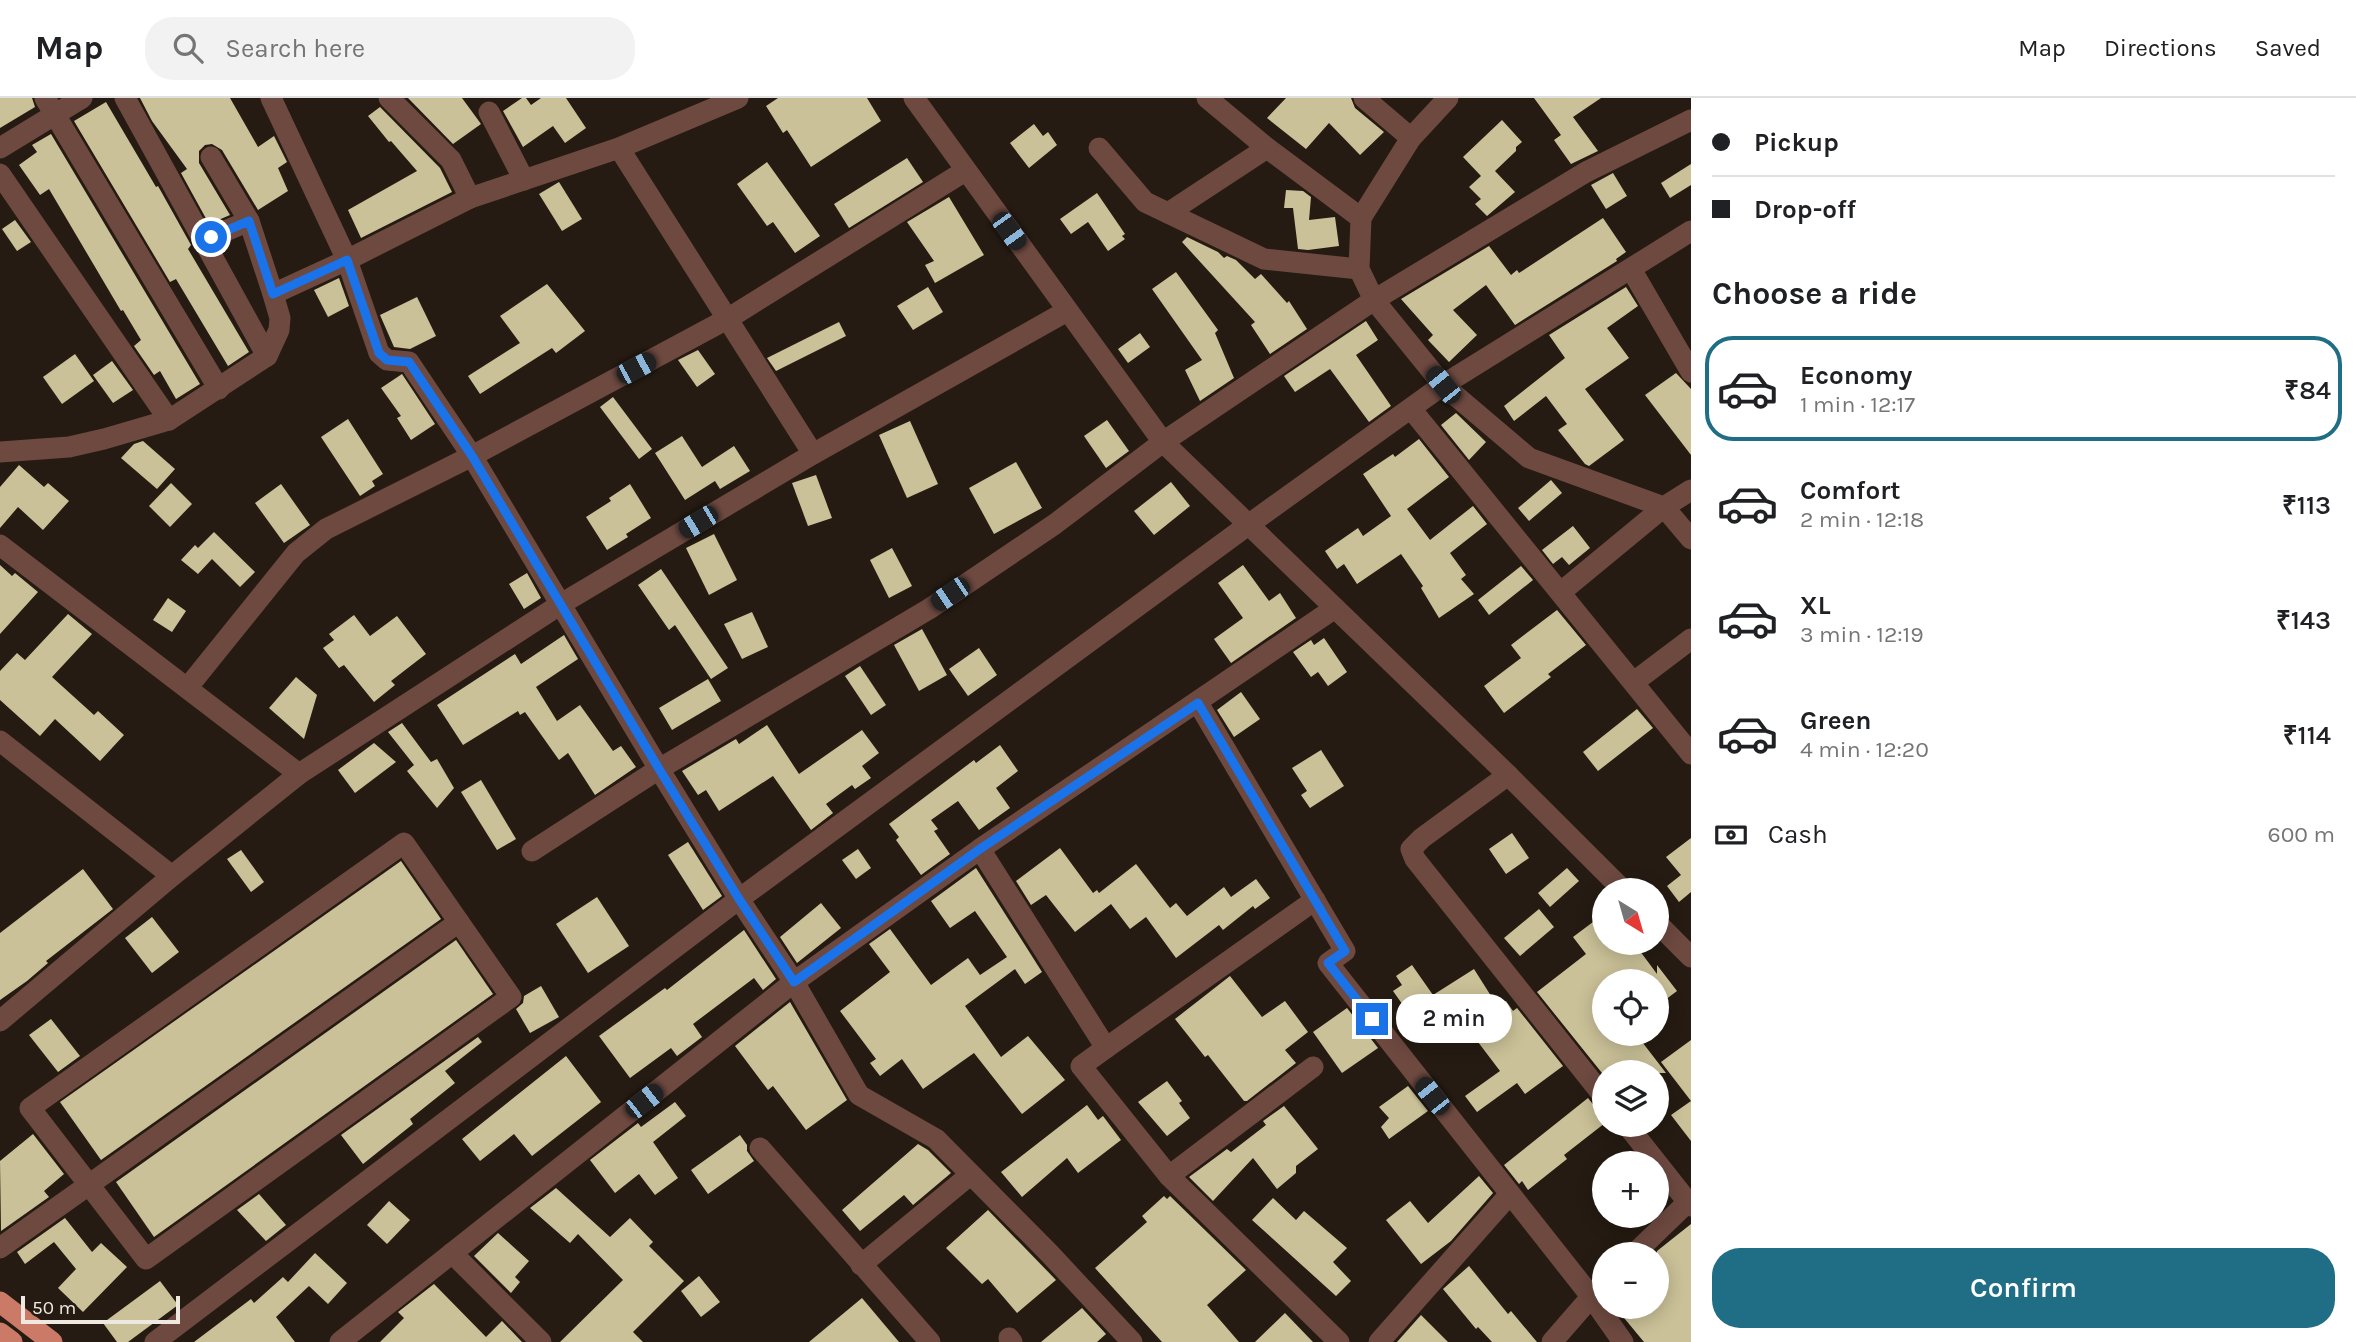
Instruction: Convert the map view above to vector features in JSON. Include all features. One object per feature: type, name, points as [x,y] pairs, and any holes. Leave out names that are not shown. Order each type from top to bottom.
[{"type":"highway","points":[[0,1301],[52,1342]]},
{"type":"highway","points":[[0,1333],[12,1342]]},
{"type":"street","points":[[0,148],[50,106],[82,98]]},
{"type":"street","points":[[125,98],[267,356]]},
{"type":"street","points":[[271,98],[347,260],[379,353],[387,360],[409,362],[472,456],[659,769],[794,982],[859,1095],[936,1139],[1050,1254],[1132,1342]]},
{"type":"street","points":[[389,98],[451,160],[470,198]]},
{"type":"street","points":[[273,294],[470,198],[620,148],[738,98]]},
{"type":"street","points":[[914,98],[1163,442],[1611,878]]},
{"type":"street","points":[[1207,98],[1267,148],[1361,218]]},
{"type":"street","points":[[1364,98],[1411,138]]},
{"type":"street","points":[[1448,98],[1411,138],[1361,218],[1359,270],[1374,300],[1443,385],[1529,458],[1664,507],[1691,539]]},
{"type":"street","points":[[50,106],[219,389]]},
{"type":"street","points":[[489,112],[524,180]]},
{"type":"street","points":[[532,851],[659,769],[929,609],[1055,524],[1163,442],[1374,300],[1586,172],[1691,120]]},
{"type":"street","points":[[620,148],[813,454]]},
{"type":"street","points":[[1099,148],[1145,202],[1264,259],[1359,270]]},
{"type":"street","points":[[1168,213],[1267,148]]},
{"type":"street","points":[[0,452],[69,447],[169,420],[267,356],[279,330],[280,318],[249,221],[211,158]]},
{"type":"street","points":[[188,687],[296,554],[326,529],[472,456],[729,318],[965,171]]},
{"type":"street","points":[[0,174],[9,204],[169,420]]},
{"type":"street","points":[[201,237],[211,237],[249,221]]},
{"type":"street","points":[[155,1342],[739,899],[1248,525],[1412,410],[1443,385],[1691,231]]},
{"type":"street","points":[[1631,269],[1691,372]]},
{"type":"street","points":[[0,1021],[172,876],[299,774],[561,604],[813,454],[1067,311]]},
{"type":"street","points":[[1412,410],[1691,754]]},
{"type":"street","points":[[1561,592],[1664,507],[1691,490]]},
{"type":"street","points":[[0,545],[299,774]]},
{"type":"street","points":[[340,1342],[794,982],[980,849],[1335,608]]},
{"type":"street","points":[[1634,682],[1691,639]]},
{"type":"street","points":[[1198,703],[1345,951],[1328,963],[1510,1194],[1592,1282]]},
{"type":"street","points":[[0,741],[172,876]]},
{"type":"street","points":[[1508,775],[1411,849],[1415,859],[1592,1082]]},
{"type":"street","points":[[404,843],[510,997],[146,1259],[89,1185],[30,1108],[404,843]]},
{"type":"street","points":[[980,849],[1106,1048]]},
{"type":"street","points":[[1315,900],[1081,1066],[1169,1176],[1339,1342]]},
{"type":"street","points":[[0,1248],[459,922]]},
{"type":"street","points":[[1670,936],[1691,957]]},
{"type":"street","points":[[1169,1176],[1312,1067]]},
{"type":"street","points":[[1636,1137],[1690,1202],[1647,1242]]},
{"type":"street","points":[[760,1148],[930,1342]]},
{"type":"street","points":[[862,1265],[970,1175]]},
{"type":"street","points":[[1379,1342],[1510,1194]]},
{"type":"street","points":[[452,1253],[541,1342]]},
{"type":"street","points":[[1552,1342],[1592,1295]]},
{"type":"street","points":[[1612,1319],[1623,1342]]},
{"type":"building","points":[[0,98],[32,98],[35,107],[0,128]]},
{"type":"building","points":[[140,98],[230,98],[258,147],[274,136],[287,162],[278,168],[288,191],[258,210],[222,150],[212,144],[205,145],[199,151],[199,163],[230,215],[209,224],[181,173],[187,169],[152,121]]},
{"type":"building","points":[[408,98],[462,98],[481,124],[453,144]]},
{"type":"building","points":[[526,98],[531,105],[541,98],[566,98],[586,128],[565,143],[553,126],[523,147],[503,111]]},
{"type":"building","points":[[778,98],[867,98],[881,121],[811,167],[787,130],[783,133],[766,106]]},
{"type":"building","points":[[1286,98],[1351,98],[1355,108],[1384,132],[1360,155],[1329,123],[1306,149],[1267,118]]},
{"type":"building","points":[[1534,98],[1601,98],[1573,117],[1598,151],[1571,164],[1554,140],[1561,135]]},
{"type":"building","points":[[106,102],[156,187],[158,186],[191,245],[188,249],[249,352],[228,366],[176,279],[170,282],[74,121]]},
{"type":"building","points":[[380,107],[440,168],[452,192],[361,238],[348,210],[417,171],[368,116]]},
{"type":"building","points":[[1502,120],[1522,142],[1495,171],[1515,192],[1487,216],[1475,204],[1481,199],[1469,187],[1481,176],[1463,157]]},
{"type":"building","points":[[1034,124],[1043,136],[1048,132],[1057,145],[1029,168],[1010,143]]},
{"type":"building","points":[[51,134],[200,384],[176,399],[160,371],[154,375],[134,346],[141,340],[49,189],[40,195],[19,165],[37,152],[32,145]]},
{"type":"building","points":[[907,158],[923,182],[849,228],[834,204]]},
{"type":"building","points":[[767,162],[820,236],[795,253],[773,222],[767,226],[737,184]]},
{"type":"building","points":[[1691,164],[1691,185],[1670,198],[1661,183]]},
{"type":"building","points":[[1613,173],[1627,196],[1606,209],[1591,185]]},
{"type":"building","points":[[559,182],[582,219],[562,231],[539,194]]},
{"type":"building","points":[[1286,190],[1303,191],[1311,197],[1309,220],[1335,217],[1339,246],[1298,249],[1293,208],[1284,208]]},
{"type":"building","points":[[1097,193],[1125,234],[1122,236],[1125,239],[1108,251],[1088,222],[1071,234],[1060,219]]},
{"type":"building","points":[[949,197],[984,255],[935,283],[925,265],[934,261],[907,222]]},
{"type":"building","points":[[1603,218],[1626,252],[1616,259],[1617,261],[1515,325],[1486,285],[1453,310],[1477,335],[1449,362],[1428,340],[1433,335],[1401,299],[1489,246],[1511,275],[1517,270],[1519,273]]},
{"type":"building","points":[[15,220],[31,242],[17,251],[2,229]]},
{"type":"building","points":[[1187,237],[1218,252],[1224,258],[1227,256],[1236,260],[1255,279],[1261,274],[1287,303],[1289,301],[1307,329],[1270,354],[1251,325],[1255,322],[1182,242]]},
{"type":"building","points":[[1176,272],[1218,330],[1215,333],[1234,378],[1200,401],[1185,370],[1202,360],[1152,289]]},
{"type":"building","points":[[339,278],[349,306],[328,317],[314,290]]},
{"type":"building","points":[[547,284],[585,331],[556,353],[552,348],[480,394],[468,376],[520,343],[500,316]]},
{"type":"building","points":[[928,287],[943,312],[913,330],[897,306]]},
{"type":"building","points":[[1626,287],[1638,306],[1607,328],[1629,358],[1585,389],[1624,440],[1589,466],[1558,430],[1567,424],[1546,396],[1514,421],[1504,406],[1565,358],[1549,335]]},
{"type":"building","points":[[417,297],[436,336],[410,349],[394,347],[380,315]]},
{"type":"building","points":[[1366,321],[1378,340],[1356,355],[1391,406],[1369,422],[1330,369],[1295,392],[1284,376]]},
{"type":"building","points":[[839,322],[846,336],[776,371],[767,358]]},
{"type":"building","points":[[1140,333],[1150,347],[1128,363],[1118,349]]},
{"type":"building","points":[[698,350],[715,374],[697,387],[678,360]]},
{"type":"building","points":[[75,354],[94,381],[62,404],[43,377]]},
{"type":"building","points":[[112,361],[133,390],[113,403],[93,375]]},
{"type":"building","points":[[1676,373],[1691,389],[1691,455],[1645,395]]},
{"type":"building","points":[[402,374],[435,424],[411,440],[397,418],[401,416],[381,388]]},
{"type":"building","points":[[613,397],[652,449],[639,459],[600,407]]},
{"type":"building","points":[[1456,413],[1486,442],[1469,460],[1441,425]]},
{"type":"building","points":[[348,419],[383,474],[372,481],[375,486],[360,496],[321,437]]},
{"type":"building","points":[[1107,420],[1129,451],[1106,468],[1084,436]]},
{"type":"building","points":[[910,421],[938,484],[907,498],[879,435]]},
{"type":"building","points":[[682,436],[702,467],[734,446],[750,471],[720,489],[715,481],[685,500],[655,453]]},
{"type":"building","points":[[1419,439],[1449,477],[1407,509],[1430,540],[1473,506],[1487,524],[1450,553],[1466,575],[1461,579],[1474,594],[1439,618],[1421,588],[1423,586],[1401,554],[1357,584],[1344,564],[1337,569],[1325,551],[1358,528],[1363,536],[1391,516],[1363,474],[1393,454],[1395,457]]},
{"type":"building","points":[[143,441],[175,469],[157,489],[121,458],[134,444]]},
{"type":"building","points":[[1016,462],[1042,508],[994,534],[969,488]]},
{"type":"building","points":[[19,465],[44,487],[48,483],[69,501],[43,530],[18,507],[0,528],[0,487]]},
{"type":"building","points":[[816,475],[832,518],[808,526],[792,483]]},
{"type":"building","points":[[1551,480],[1562,493],[1529,521],[1518,508]]},
{"type":"building","points":[[1171,482],[1190,506],[1154,535],[1134,511]]},
{"type":"building","points":[[171,483],[192,504],[170,527],[149,506]]},
{"type":"building","points":[[281,484],[310,525],[284,543],[255,503]]},
{"type":"building","points":[[630,484],[651,518],[607,550],[586,517],[611,501],[609,498]]},
{"type":"building","points":[[1573,526],[1590,548],[1569,565],[1562,557],[1553,564],[1542,550]]},
{"type":"building","points":[[214,532],[255,572],[240,587],[212,559],[198,574],[181,560],[195,545],[198,548]]},
{"type":"building","points":[[714,534],[737,580],[709,595],[686,548]]},
{"type":"building","points":[[892,548],[912,586],[889,598],[870,560]]},
{"type":"building","points":[[0,565],[12,576],[15,573],[38,592],[0,634]]},
{"type":"building","points":[[1243,565],[1269,601],[1280,593],[1296,618],[1231,663],[1214,639],[1243,618],[1218,583]]},
{"type":"building","points":[[1521,566],[1533,580],[1489,615],[1478,600]]},
{"type":"building","points":[[661,569],[728,668],[711,679],[675,625],[669,630],[638,585]]},
{"type":"building","points":[[527,573],[541,598],[524,609],[509,584]]},
{"type":"building","points":[[168,598],[186,611],[172,632],[153,620]]},
{"type":"building","points":[[1557,610],[1586,645],[1548,674],[1551,677],[1504,713],[1484,686],[1521,658],[1511,645]]},
{"type":"building","points":[[752,612],[768,647],[742,659],[724,624]]},
{"type":"building","points":[[68,614],[92,634],[52,677],[94,715],[98,711],[124,735],[100,761],[55,719],[40,736],[0,700],[0,671],[17,653],[25,660]]},
{"type":"building","points":[[354,615],[370,636],[397,616],[426,654],[391,681],[395,685],[374,702],[344,665],[339,668],[323,648],[334,640],[329,634]]},
{"type":"building","points":[[922,629],[947,675],[919,691],[894,645]]},
{"type":"building","points":[[564,635],[578,659],[536,687],[557,721],[580,705],[613,751],[621,746],[636,767],[595,795],[568,753],[559,760],[525,712],[520,715],[518,711],[463,745],[437,705],[515,654],[521,664]]},
{"type":"building","points":[[1324,638],[1347,672],[1328,686],[1318,672],[1311,677],[1293,652],[1311,640],[1314,645]]},
{"type":"building","points":[[979,648],[997,675],[968,696],[949,669]]},
{"type":"building","points":[[860,666],[886,705],[871,715],[845,676]]},
{"type":"building","points":[[296,677],[317,695],[304,739],[269,708]]},
{"type":"building","points":[[708,679],[721,701],[672,730],[659,708]]},
{"type":"building","points":[[1241,692],[1260,719],[1234,737],[1217,710]]},
{"type":"building","points":[[1637,709],[1653,728],[1598,771],[1583,752]]},
{"type":"building","points":[[402,723],[431,762],[437,759],[454,788],[437,808],[407,771],[414,765],[388,732]]},
{"type":"building","points":[[767,725],[799,774],[862,730],[879,753],[862,766],[871,778],[855,789],[852,785],[826,804],[833,813],[811,830],[773,776],[719,811],[706,790],[698,795],[682,771],[736,739],[739,744]]},
{"type":"building","points":[[374,743],[396,762],[355,793],[338,770]]},
{"type":"building","points":[[1000,745],[1018,771],[996,788],[1010,808],[979,830],[958,801],[931,820],[938,829],[934,831],[950,854],[921,875],[896,840],[899,837],[889,824],[974,760],[976,763]]},
{"type":"building","points":[[1321,750],[1344,786],[1310,808],[1301,795],[1307,791],[1292,768]]},
{"type":"building","points":[[481,780],[516,839],[497,850],[461,792]]},
{"type":"building","points":[[1512,833],[1529,858],[1506,874],[1489,849]]},
{"type":"building","points":[[1691,838],[1691,892],[1679,902],[1670,890],[1670,884],[1681,875],[1666,857]]},
{"type":"building","points":[[688,842],[722,896],[703,910],[668,855]]},
{"type":"building","points":[[1060,848],[1093,893],[1097,890],[1099,893],[1136,864],[1170,908],[1176,903],[1187,916],[1224,887],[1231,897],[1256,879],[1270,898],[1255,909],[1253,906],[1223,930],[1219,925],[1176,958],[1146,917],[1130,929],[1111,904],[1075,932],[1046,895],[1031,905],[1016,881]]},
{"type":"building","points":[[858,849],[871,868],[856,879],[842,860]]},
{"type":"building","points":[[241,850],[264,882],[251,892],[227,859]]},
{"type":"building","points":[[401,861],[441,919],[101,1160],[60,1102]]},
{"type":"building","points":[[976,868],[1042,972],[1025,984],[1015,969],[965,1006],[1001,1057],[1028,1036],[1065,1080],[1022,1114],[974,1053],[923,1089],[902,1059],[880,1076],[870,1063],[876,1059],[840,1011],[890,972],[869,944],[890,929],[931,985],[968,958],[980,975],[1007,957],[975,911],[950,928],[931,901]]},
{"type":"building","points":[[1567,868],[1579,881],[1550,907],[1538,893]]},
{"type":"building","points":[[83,869],[113,909],[46,961],[48,963],[27,981],[0,1000],[0,933]]},
{"type":"building","points":[[597,897],[629,946],[588,973],[556,924]]},
{"type":"building","points":[[821,903],[841,928],[797,963],[780,937]]},
{"type":"building","points":[[1539,909],[1554,927],[1520,956],[1504,938]]},
{"type":"building","points":[[152,917],[179,952],[152,973],[125,938]]},
{"type":"building","points":[[1592,923],[1592,956],[1644,956],[1653,969],[1592,969],[1592,1046],[1645,1046],[1656,1060],[1592,1061],[1537,992],[1586,954],[1573,937]]},
{"type":"building","points":[[744,930],[776,979],[763,990],[754,978],[693,1024],[702,1037],[677,1056],[671,1048],[630,1078],[599,1036],[665,988],[667,990]]},
{"type":"building","points":[[456,940],[493,994],[154,1237],[116,1182]]},
{"type":"building","points":[[1412,965],[1433,995],[1474,969],[1498,1007],[1506,1001],[1513,1011],[1517,1008],[1563,1066],[1525,1094],[1517,1083],[1477,1112],[1465,1096],[1500,1071],[1456,1013],[1430,1030],[1413,1002],[1405,1008],[1393,991],[1402,985],[1396,976]]},
{"type":"building","points":[[1230,976],[1262,1017],[1285,1001],[1308,1032],[1285,1050],[1296,1063],[1247,1101],[1244,1101],[1208,1055],[1205,1057],[1175,1019]]},
{"type":"building","points":[[1669,981],[1677,991],[1669,997]]},
{"type":"building","points":[[541,986],[559,1017],[530,1033],[516,1009],[523,1003],[524,996]]},
{"type":"building","points":[[790,1002],[847,1100],[806,1130],[773,1086],[768,1090],[735,1046]]},
{"type":"building","points":[[1347,1008],[1378,1048],[1342,1073],[1313,1032]]},
{"type":"building","points":[[51,1019],[80,1056],[58,1072],[29,1035]]},
{"type":"building","points":[[478,1037],[482,1042],[445,1071],[455,1083],[410,1119],[413,1124],[363,1164],[341,1135]]},
{"type":"building","points":[[1691,1040],[1691,1101],[1669,1072],[1669,1060],[1664,1060]]},
{"type":"building","points":[[566,1056],[601,1102],[532,1156],[514,1134],[480,1161],[462,1139]]},
{"type":"building","points":[[1167,1081],[1182,1101],[1179,1103],[1190,1118],[1167,1136],[1138,1102]]},
{"type":"building","points":[[1408,1086],[1428,1111],[1389,1139],[1381,1127],[1389,1118],[1379,1107]]},
{"type":"building","points":[[1588,1098],[1592,1103],[1592,1133],[1564,1155],[1567,1159],[1528,1190],[1522,1181],[1519,1184],[1504,1165]]},
{"type":"building","points":[[1691,1101],[1691,1141],[1671,1115]]},
{"type":"building","points":[[675,1102],[686,1116],[653,1142],[678,1178],[655,1195],[639,1174],[615,1193],[590,1160],[638,1123],[641,1127]]},
{"type":"building","points":[[1087,1105],[1098,1120],[1103,1116],[1121,1140],[1078,1173],[1067,1158],[1022,1197],[1001,1172]]},
{"type":"building","points":[[1284,1106],[1318,1149],[1296,1166],[1296,1173],[1277,1189],[1253,1158],[1213,1201],[1189,1177],[1227,1149],[1231,1152],[1266,1125],[1263,1121]]},
{"type":"building","points":[[33,1134],[64,1174],[44,1191],[49,1197],[1,1231],[0,1161]]},
{"type":"building","points":[[740,1135],[754,1161],[708,1194],[691,1170]]},
{"type":"building","points":[[918,1144],[951,1173],[913,1205],[904,1195],[860,1231],[842,1210]]},
{"type":"building","points":[[1479,1176],[1493,1193],[1451,1241],[1421,1264],[1386,1220],[1410,1201],[1428,1223]]},
{"type":"building","points":[[556,1188],[610,1237],[630,1218],[653,1242],[649,1246],[684,1281],[633,1332],[643,1342],[560,1342],[623,1280],[578,1234],[570,1243],[530,1208]]},
{"type":"building","points":[[259,1194],[286,1225],[266,1241],[237,1210]]},
{"type":"building","points":[[1164,1196],[1167,1199],[1170,1196],[1246,1270],[1207,1305],[1239,1342],[1162,1342],[1095,1268],[1147,1222],[1142,1216]]},
{"type":"building","points":[[1273,1198],[1296,1220],[1304,1211],[1347,1248],[1333,1262],[1351,1281],[1336,1296],[1252,1220]]},
{"type":"building","points":[[389,1201],[410,1220],[387,1244],[367,1225]]},
{"type":"building","points":[[988,1210],[1056,1280],[1017,1313],[988,1279],[982,1284],[946,1248]]},
{"type":"building","points":[[65,1218],[92,1252],[101,1243],[127,1267],[83,1312],[58,1288],[76,1269],[54,1242],[25,1264],[17,1252]]},
{"type":"building","points":[[1691,1224],[1691,1342],[1644,1342],[1625,1319],[1669,1319],[1668,1242]]},
{"type":"building","points":[[498,1233],[529,1261],[515,1277],[520,1282],[511,1293],[474,1256]]},
{"type":"building","points":[[315,1253],[347,1283],[328,1304],[309,1286],[276,1317],[295,1342],[194,1342],[251,1299],[254,1303],[283,1277],[288,1282]]},
{"type":"building","points":[[1469,1266],[1508,1314],[1511,1311],[1537,1342],[1492,1342],[1478,1327],[1476,1329],[1443,1289]]},
{"type":"building","points":[[699,1276],[720,1302],[701,1317],[681,1291]]},
{"type":"building","points":[[160,1281],[178,1305],[128,1342],[117,1342],[103,1323]]},
{"type":"building","points":[[434,1284],[486,1337],[502,1321],[522,1342],[380,1342],[404,1318],[398,1312]]},
{"type":"building","points":[[862,1298],[899,1342],[809,1342]]},
{"type":"building","points":[[1082,1308],[1106,1334],[1097,1342],[1041,1342]]},
{"type":"building","points":[[1285,1313],[1313,1342],[1255,1342]]},
{"type":"building","points":[[1421,1315],[1448,1342],[1397,1342]]},
{"type":"route","points":[[211,237],[249,221],[273,294],[347,260],[379,353],[387,360],[409,362],[472,456],[659,769],[794,982],[980,849],[1198,703],[1345,951],[1328,963],[1372,1019]]}]
